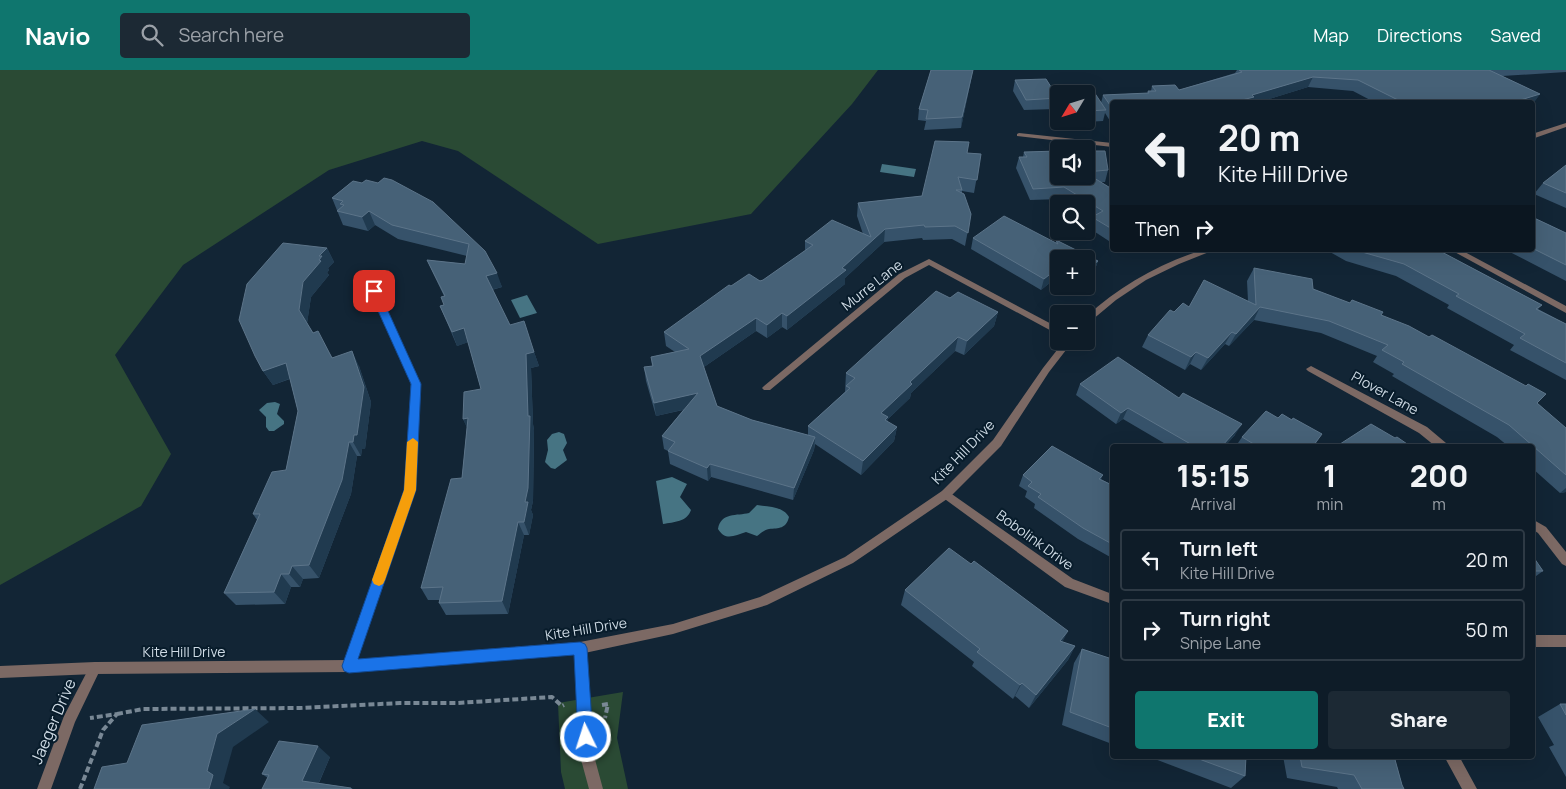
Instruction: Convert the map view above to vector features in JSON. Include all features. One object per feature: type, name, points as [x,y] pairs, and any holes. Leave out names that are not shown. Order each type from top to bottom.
[{"type":"street","points":[[1535,136],[1566,125]]},
{"type":"street","points":[[1019,135],[1110,145]]},
{"type":"street","points":[[1095,313],[1139,280],[1190,256],[1203,252]]},
{"type":"street","points":[[1458,252],[1566,310]]},
{"type":"street","name":"Murre Lane","points":[[767,388],[902,276],[929,262],[1050,327]]},
{"type":"street","points":[[349,666],[410,490],[416,384],[374,291]]},
{"type":"street","name":"Kite Hill Drive","points":[[0,672],[95,668],[349,666],[580,648],[673,629],[764,601],[849,560],[946,494],[997,443],[1061,350]]},
{"type":"street","name":"Plover Lane","points":[[1311,369],[1423,430],[1440,444]]},
{"type":"street","name":"Bobolink Drive","points":[[946,494],[1069,583],[1110,598]]},
{"type":"street","points":[[1535,525],[1542,530],[1566,560]]},
{"type":"street","points":[[1535,641],[1566,641]]},
{"type":"street","points":[[580,648],[586,752],[596,789]]},
{"type":"street","name":"Jaeger Drive","points":[[44,789],[69,720],[95,668]]},
{"type":"street","points":[[1453,759],[1470,789]]},
{"type":"path","points":[[69,720],[143,709],[300,708],[400,703],[458,703],[552,697],[562,706],[583,701]]},
{"type":"path","points":[[80,789],[103,730],[118,714]]},
{"type":"green space","points":[[0,70],[878,70],[852,104],[751,214],[598,244],[458,151],[422,141],[329,170],[183,265],[115,355],[171,454],[141,506],[0,585]]},
{"type":"green space","points":[[623,692],[617,738],[628,789],[565,789],[561,772],[558,703]]},
{"type":"water","points":[[882,164],[916,169],[914,177],[880,172]]},
{"type":"water","points":[[527,295],[537,313],[520,318],[511,300]]},
{"type":"water","points":[[275,402],[280,404],[277,414],[284,421],[284,424],[274,431],[269,431],[266,427],[266,417],[259,410],[267,403]]},
{"type":"water","points":[[559,432],[564,434],[567,443],[563,450],[567,460],[555,469],[545,462],[548,450],[547,440],[552,434]]},
{"type":"water","points":[[672,477],[687,484],[680,497],[691,510],[683,519],[663,524],[656,481]]},
{"type":"water","points":[[757,505],[783,511],[789,517],[788,521],[782,527],[767,529],[757,536],[746,532],[727,536],[718,529],[722,520],[726,517],[749,513]]},
{"type":"building","points":[[931,70],[973,70],[962,117],[926,119],[928,110],[919,109]]},
{"type":"building","points":[[1239,70],[1489,70],[1540,94],[1520,100],[1398,100],[1358,80],[1313,77],[1252,95],[1254,97],[1242,100],[1110,100],[1110,105],[1103,95],[1156,91],[1152,86],[1175,85],[1179,90],[1242,72]]},
{"type":"building","points":[[1046,79],[1050,85],[1050,98],[1026,100],[1015,80]]},
{"type":"building","points":[[1095,94],[1106,110],[1095,111]]},
{"type":"building","points":[[935,141],[969,142],[967,153],[981,154],[977,180],[958,177],[962,190],[956,190],[964,194],[971,214],[968,233],[955,226],[925,227],[924,225],[885,229],[842,268],[846,270],[787,316],[782,313],[767,325],[756,318],[700,356],[717,406],[752,420],[815,437],[794,488],[710,464],[707,468],[668,451],[675,442],[662,436],[698,393],[654,403],[644,367],[653,366],[651,357],[689,349],[664,332],[729,285],[731,286],[749,274],[760,281],[763,280],[813,245],[805,241],[832,220],[871,237],[858,203],[922,196]]},
{"type":"building","points":[[1050,151],[1050,185],[1095,185],[1095,179],[1110,188],[1110,228],[1095,219],[1095,215],[1103,211],[1095,206],[1095,195],[1077,195],[1064,187],[1033,189],[1019,157],[1027,157],[1024,152]]},
{"type":"building","points":[[1095,151],[1105,151],[1108,170],[1095,171]]},
{"type":"building","points":[[1566,165],[1566,193],[1543,183]]},
{"type":"building","points":[[384,178],[392,180],[433,202],[485,251],[497,273],[486,276],[510,325],[524,321],[534,352],[526,354],[528,416],[530,416],[528,488],[525,502],[528,502],[524,522],[518,522],[502,601],[439,603],[443,587],[421,588],[451,479],[462,478],[468,418],[463,419],[464,392],[481,389],[464,328],[452,332],[440,306],[444,305],[441,297],[445,296],[427,260],[465,264],[469,244],[392,225],[369,211],[362,217],[337,211],[344,205],[340,204],[343,201],[332,198],[353,181],[362,183],[366,180],[378,183]]},
{"type":"building","points":[[1004,216],[1058,244],[1056,240],[1076,250],[1050,250],[1050,274],[1044,279],[973,238]]},
{"type":"building","points":[[1535,218],[1566,233],[1566,265],[1535,250]]},
{"type":"building","points":[[283,243],[327,248],[319,256],[322,256],[319,260],[321,261],[303,282],[299,310],[313,333],[318,331],[332,358],[352,351],[364,387],[357,435],[354,435],[353,442],[349,442],[342,480],[309,565],[292,566],[289,574],[281,574],[274,592],[224,593],[260,514],[253,514],[272,472],[286,470],[298,411],[286,363],[263,371],[239,320],[247,284]]},
{"type":"building","points":[[1362,252],[1442,252],[1542,305],[1536,309],[1566,324],[1566,363],[1520,338],[1525,334],[1456,296],[1459,294],[1404,264]]},
{"type":"building","points":[[1254,268],[1312,279],[1313,289],[1350,303],[1352,300],[1383,312],[1381,315],[1409,326],[1429,337],[1432,335],[1526,386],[1528,384],[1546,394],[1537,403],[1566,428],[1566,475],[1535,448],[1535,444],[1531,444],[1509,425],[1402,364],[1404,362],[1382,350],[1388,345],[1329,321],[1260,307],[1236,334],[1232,332],[1208,358],[1196,352],[1191,357],[1148,335],[1170,310],[1174,312],[1183,303],[1189,307],[1204,280],[1256,305]]},
{"type":"building","points":[[936,291],[950,298],[958,292],[998,312],[967,341],[958,337],[910,382],[912,384],[881,413],[888,417],[885,420],[897,427],[863,461],[808,426],[850,388],[846,386],[855,378],[846,373]]},
{"type":"building","points":[[1118,357],[1179,398],[1183,393],[1242,424],[1224,444],[1191,444],[1128,408],[1121,413],[1080,384]]},
{"type":"building","points":[[1266,411],[1278,418],[1282,414],[1292,420],[1293,418],[1322,434],[1314,444],[1254,444],[1242,437]]},
{"type":"building","points":[[1371,424],[1407,444],[1340,444]]},
{"type":"building","points":[[1052,446],[1103,475],[1099,479],[1110,484],[1110,543],[1083,528],[1038,497],[1041,494],[1028,486],[1032,482],[1023,475]]},
{"type":"building","points":[[949,548],[971,564],[974,561],[1068,631],[1060,641],[1075,646],[1036,695],[977,652],[980,649],[905,590]]},
{"type":"building","points":[[1535,559],[1543,571],[1535,571]]},
{"type":"building","points":[[1082,649],[1110,658],[1110,727],[1070,712]]},
{"type":"building","points":[[1560,704],[1566,704],[1566,715]]},
{"type":"building","points":[[255,709],[217,734],[207,771],[213,775],[209,789],[94,789],[102,767],[127,763],[142,725]]},
{"type":"building","points":[[279,741],[318,746],[302,781],[351,789],[262,789],[269,775],[262,774]]},
{"type":"building","points":[[1199,759],[1246,759],[1245,776]]},
{"type":"building","points":[[1301,759],[1395,759],[1404,789],[1362,789],[1354,775],[1302,767]]},
{"type":"slow traffic","points":[[379,580],[410,490],[413,442]]},
{"type":"route","points":[[374,291],[416,384],[410,490],[349,666],[580,648],[586,737]]}]
